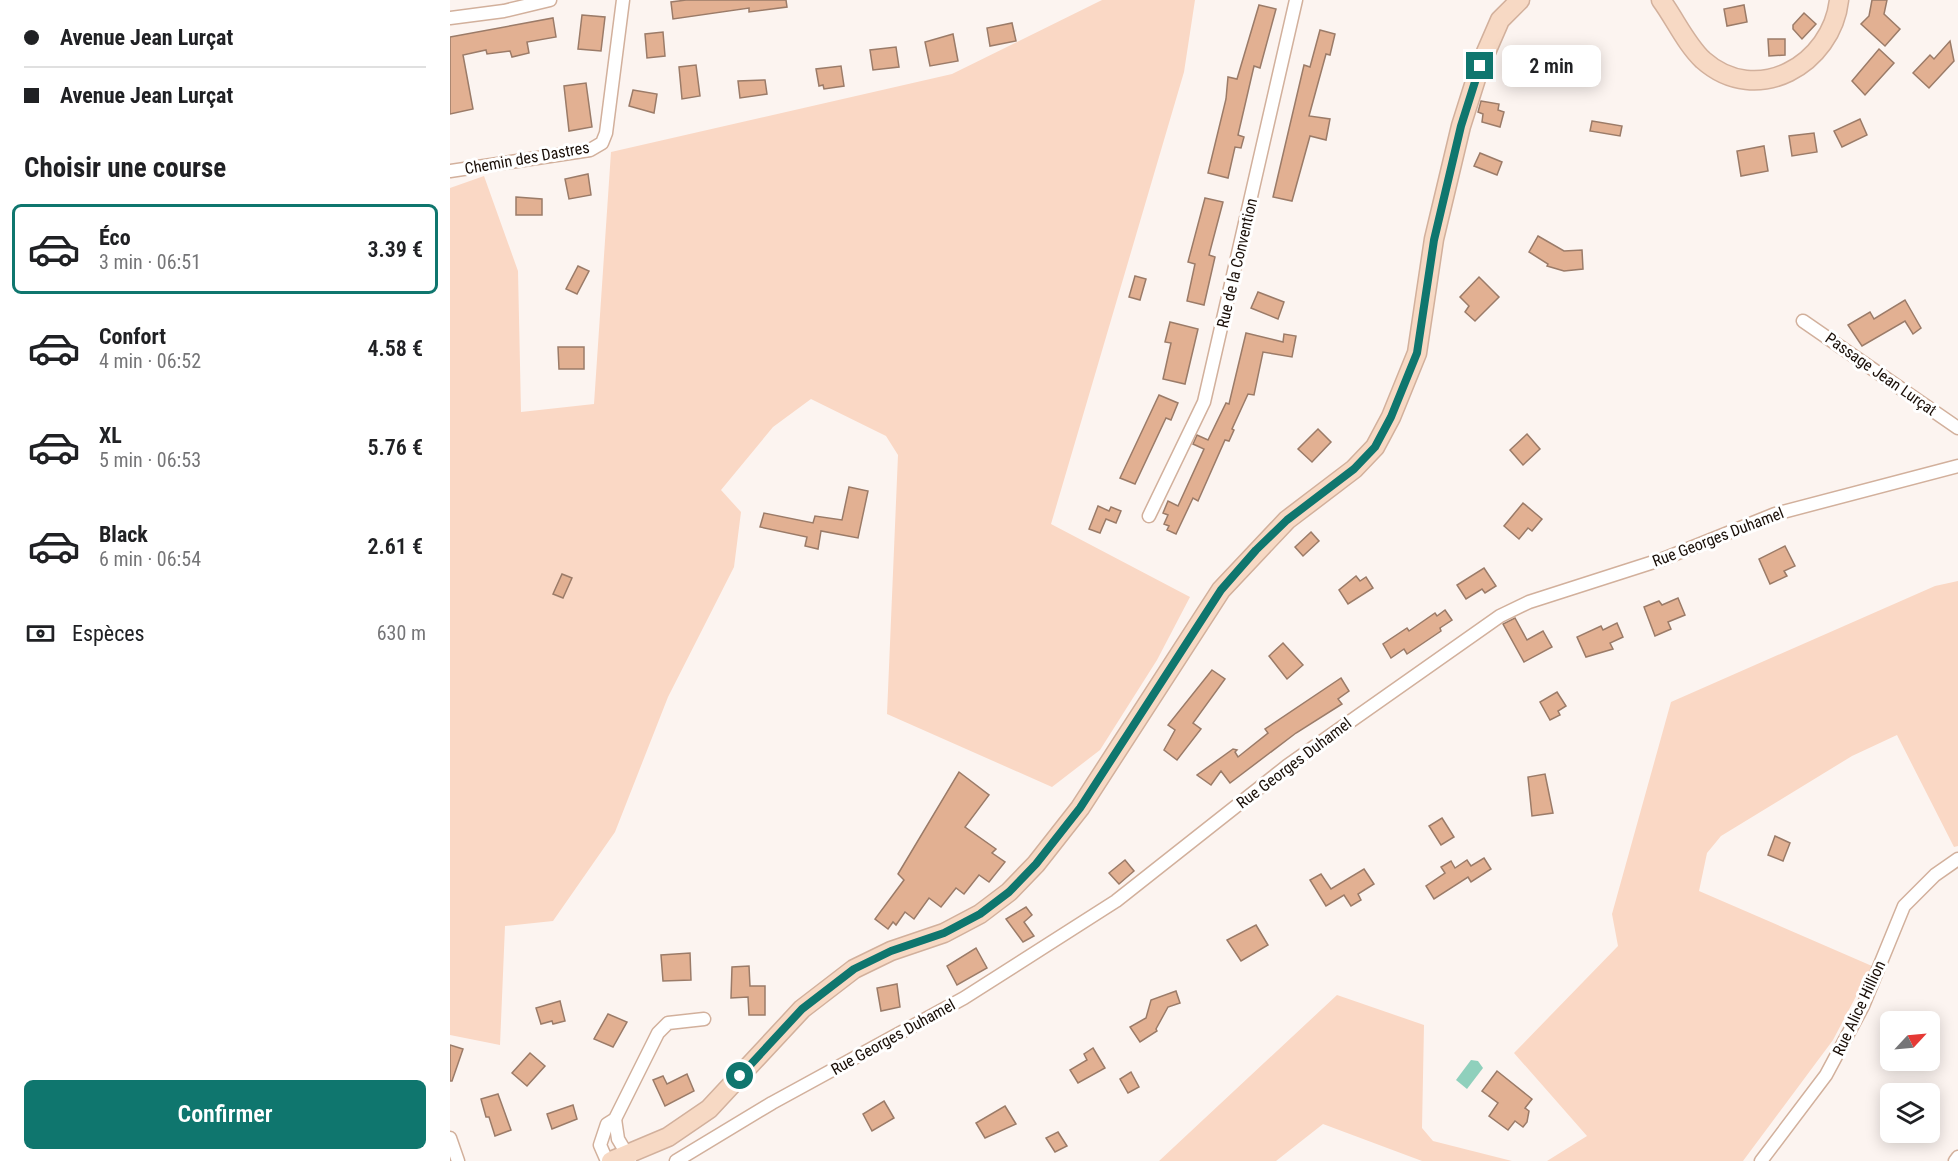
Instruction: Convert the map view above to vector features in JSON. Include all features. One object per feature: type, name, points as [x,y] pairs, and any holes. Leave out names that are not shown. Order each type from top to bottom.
[{"type":"main road","points":[[609,1161],[630,1158],[668,1137],[709,1109],[802,1009],[854,969],[891,951],[944,933],[980,914],[1009,892],[1036,864],[1080,808],[1221,590],[1256,550],[1287,520],[1354,469],[1375,447],[1391,417],[1417,353],[1434,240],[1461,126],[1477,76],[1500,20],[1520,0]]},
{"type":"main road","points":[[1661,0],[1704,60],[1719,71],[1736,78],[1754,80],[1771,78],[1797,68],[1816,53],[1836,23],[1839,0]]},
{"type":"street","points":[[450,18],[504,11],[550,0]]},
{"type":"street","name":"Chemin des Dastres","points":[[450,171],[590,150],[602,143],[606,133],[623,0]]},
{"type":"street","name":"Rue de la Convention","points":[[1149,516],[1204,402],[1296,0]]},
{"type":"street","name":"Passage Jean Lurçat","points":[[1803,321],[1958,428]]},
{"type":"street","name":"Rue Georges Duhamel","points":[[676,1161],[772,1102],[964,998],[1116,901],[1287,766],[1500,616],[1538,598],[1663,559],[1775,514],[1958,466]]},
{"type":"street","name":"Rue Alice Hillion","points":[[1761,1161],[1826,1076],[1863,1006],[1904,906],[1935,876],[1958,859]]},
{"type":"street","points":[[609,1161],[600,1145],[607,1124],[615,1119],[658,1033],[668,1023],[704,1019]]},
{"type":"street","points":[[615,1119],[618,1139],[630,1158]]},
{"type":"street","points":[[450,1138],[458,1161]]},
{"type":"street","points":[[1955,1161],[1958,1157]]},
{"type":"shaded area","points":[[1102,0],[1195,0],[1184,72],[1051,524],[1190,597],[1157,660],[1100,750],[1052,787],[887,714],[898,455],[886,436],[811,399],[773,427],[721,490],[741,512],[734,567],[668,697],[615,832],[553,921],[505,926],[500,1045],[450,1035],[450,188],[484,176],[518,271],[521,412],[594,404],[611,152],[952,74]]},
{"type":"shaded area","points":[[1958,581],[1958,846],[1954,847],[1897,735],[1852,756],[1721,836],[1707,853],[1699,891],[1872,966],[1833,1040],[1743,1161],[1547,1161],[1587,1136],[1514,1053],[1618,946],[1612,914],[1671,702],[1935,586]]},
{"type":"shaded area","points":[[1337,995],[1424,1025],[1422,1128],[1433,1141],[1512,1161],[1422,1161],[1323,1124],[1276,1161],[1159,1161]]},
{"type":"shaded area","points":[[1471,1060],[1478,1061],[1483,1068],[1467,1089],[1456,1080]]},
{"type":"building","points":[[786,0],[787,7],[749,12],[749,8],[673,19],[671,2]]},
{"type":"building","points":[[1872,0],[1887,0],[1884,14],[1900,29],[1885,46],[1861,24],[1869,16]]},
{"type":"building","points":[[1259,5],[1276,9],[1260,68],[1254,66],[1238,135],[1244,137],[1241,148],[1235,147],[1228,178],[1208,173],[1226,99],[1228,77],[1237,79]]},
{"type":"building","points":[[1744,5],[1747,22],[1727,26],[1724,9]]},
{"type":"building","points":[[1804,13],[1816,24],[1802,39],[1793,29],[1793,25]]},
{"type":"building","points":[[582,15],[605,17],[601,51],[578,49]]},
{"type":"building","points":[[553,18],[556,37],[527,42],[529,53],[512,57],[510,51],[487,54],[486,50],[463,55],[473,109],[450,114],[450,37]]},
{"type":"building","points":[[1012,23],[1016,41],[990,46],[987,28]]},
{"type":"building","points":[[1320,30],[1335,34],[1330,55],[1326,54],[1309,116],[1330,119],[1326,140],[1310,136],[1292,201],[1273,197],[1304,65],[1310,67]]},
{"type":"building","points":[[663,32],[665,56],[647,58],[645,34]]},
{"type":"building","points":[[953,34],[958,61],[930,66],[925,42]]},
{"type":"building","points":[[1768,39],[1785,39],[1785,55],[1769,56]]},
{"type":"building","points":[[1950,41],[1954,61],[1929,88],[1913,73],[1930,55],[1934,59]]},
{"type":"building","points":[[896,47],[899,67],[873,70],[870,50]]},
{"type":"building","points":[[1879,49],[1894,63],[1865,95],[1852,81]]},
{"type":"building","points":[[696,65],[700,96],[682,99],[679,67]]},
{"type":"building","points":[[841,66],[844,86],[824,89],[823,85],[819,86],[816,69]]},
{"type":"building","points":[[1570,68],[1572,85],[1552,86],[1551,80],[1526,82],[1525,70]]},
{"type":"building","points":[[765,80],[767,94],[740,98],[738,81]]},
{"type":"building","points":[[586,83],[592,127],[569,131],[564,86]]},
{"type":"building","points":[[633,90],[657,94],[654,113],[629,106]]},
{"type":"building","points":[[1481,101],[1499,104],[1498,110],[1504,112],[1500,127],[1482,122],[1483,114],[1478,112]]},
{"type":"building","points":[[1860,119],[1867,135],[1842,147],[1834,131]]},
{"type":"building","points":[[1592,121],[1622,126],[1620,136],[1590,131]]},
{"type":"building","points":[[1814,133],[1817,152],[1792,156],[1789,136]]},
{"type":"building","points":[[1764,146],[1768,171],[1741,176],[1737,151]]},
{"type":"building","points":[[1480,153],[1502,162],[1497,175],[1474,166]]},
{"type":"building","points":[[588,174],[591,195],[569,199],[565,179]]},
{"type":"building","points":[[516,197],[542,199],[542,215],[516,215]]},
{"type":"building","points":[[1205,198],[1223,202],[1209,255],[1215,257],[1204,305],[1187,301],[1195,264],[1188,262]]},
{"type":"building","points":[[1538,236],[1564,251],[1582,250],[1583,269],[1564,271],[1547,266],[1548,264],[1529,252]]},
{"type":"building","points":[[578,266],[589,271],[577,294],[566,289]]},
{"type":"building","points":[[1135,276],[1146,279],[1140,300],[1129,297]]},
{"type":"building","points":[[1479,277],[1499,297],[1475,321],[1465,312],[1469,306],[1460,297]]},
{"type":"building","points":[[1258,292],[1284,302],[1278,319],[1251,308]]},
{"type":"building","points":[[1905,300],[1921,328],[1913,334],[1905,321],[1862,346],[1848,325],[1870,312],[1874,319]]},
{"type":"building","points":[[1170,322],[1198,329],[1185,384],[1163,379],[1171,343],[1165,342]]},
{"type":"building","points":[[1246,333],[1283,342],[1284,334],[1296,336],[1292,357],[1263,352],[1254,395],[1248,394],[1229,441],[1225,440],[1198,501],[1193,498],[1176,534],[1167,530],[1169,526],[1164,524],[1168,515],[1163,513],[1168,501],[1178,506],[1204,449],[1193,444],[1197,435],[1208,440],[1226,403],[1229,404]]},
{"type":"building","points":[[558,347],[584,347],[584,369],[559,369]]},
{"type":"building","points":[[1159,395],[1178,403],[1171,420],[1166,418],[1135,484],[1120,478]]},
{"type":"building","points":[[1318,429],[1331,442],[1312,462],[1298,449]]},
{"type":"building","points":[[1527,434],[1540,449],[1523,465],[1510,450]]},
{"type":"building","points":[[849,487],[868,491],[858,538],[821,531],[818,549],[805,546],[807,537],[760,527],[764,513],[813,523],[815,516],[842,520]]},
{"type":"building","points":[[1523,503],[1542,519],[1532,531],[1528,528],[1519,539],[1504,526]]},
{"type":"building","points":[[1098,506],[1109,511],[1111,507],[1121,511],[1116,523],[1106,519],[1100,533],[1089,529]]},
{"type":"building","points":[[1311,532],[1319,541],[1303,556],[1295,547]]},
{"type":"building","points":[[1785,546],[1795,566],[1784,571],[1787,576],[1770,584],[1759,559]]},
{"type":"building","points":[[1484,568],[1496,586],[1485,593],[1482,589],[1466,599],[1457,585]]},
{"type":"building","points":[[562,574],[572,578],[563,598],[553,594]]},
{"type":"building","points":[[1356,576],[1360,581],[1366,577],[1373,588],[1348,604],[1339,590]]},
{"type":"building","points":[[1678,598],[1685,615],[1668,622],[1671,629],[1655,636],[1644,607],[1659,601],[1662,605]]},
{"type":"building","points":[[1445,610],[1452,620],[1440,628],[1441,631],[1407,654],[1404,649],[1391,658],[1383,644],[1407,628],[1409,631],[1435,613],[1437,616]]},
{"type":"building","points":[[1515,618],[1527,640],[1543,631],[1552,647],[1524,662],[1503,624]]},
{"type":"building","points":[[1617,623],[1623,637],[1610,643],[1613,649],[1586,657],[1577,637],[1601,626],[1603,630]]},
{"type":"building","points":[[1283,643],[1303,665],[1287,679],[1269,656]]},
{"type":"building","points":[[1212,670],[1225,679],[1193,723],[1201,729],[1177,760],[1164,750],[1175,730],[1168,725]]},
{"type":"building","points":[[1341,678],[1349,691],[1338,699],[1342,704],[1296,733],[1230,783],[1221,771],[1211,785],[1197,775],[1233,749],[1237,750],[1235,752],[1238,757],[1268,733],[1265,729]]},
{"type":"building","points":[[1557,692],[1566,706],[1558,711],[1560,715],[1550,720],[1540,702]]},
{"type":"building","points":[[959,772],[989,795],[965,827],[996,849],[992,853],[1005,862],[989,882],[979,875],[964,894],[956,888],[941,907],[929,898],[914,919],[905,912],[896,925],[893,922],[888,929],[875,919],[904,880],[898,874]]},
{"type":"building","points":[[1545,774],[1553,813],[1532,816],[1528,777]]},
{"type":"building","points":[[1442,818],[1454,837],[1441,845],[1429,826]]},
{"type":"building","points":[[1775,836],[1790,843],[1783,861],[1768,855]]},
{"type":"building","points":[[1484,858],[1491,869],[1471,882],[1468,877],[1434,899],[1426,886],[1445,873],[1441,867],[1451,861],[1455,868],[1467,860],[1471,866]]},
{"type":"building","points":[[1125,860],[1134,871],[1119,884],[1109,873]]},
{"type":"building","points":[[1364,869],[1374,884],[1358,894],[1361,900],[1351,906],[1344,895],[1326,906],[1310,880],[1321,874],[1331,889]]},
{"type":"building","points":[[1026,907],[1032,915],[1024,922],[1034,936],[1023,942],[1006,919]]},
{"type":"building","points":[[1256,925],[1268,945],[1241,961],[1227,940]]},
{"type":"building","points":[[976,948],[987,968],[957,985],[947,966]]},
{"type":"building","points":[[690,953],[691,980],[663,981],[661,955]]},
{"type":"building","points":[[749,966],[750,986],[765,986],[765,1015],[749,1015],[748,997],[731,998],[732,967]]},
{"type":"building","points":[[897,984],[900,1007],[881,1011],[877,988]]},
{"type":"building","points":[[1176,991],[1180,1003],[1168,1007],[1157,1031],[1140,1042],[1130,1027],[1146,1018],[1151,1000]]},
{"type":"building","points":[[560,1001],[565,1021],[541,1024],[536,1008]]},
{"type":"building","points":[[608,1014],[627,1022],[613,1047],[594,1039]]},
{"type":"building","points":[[450,1045],[463,1049],[452,1081],[450,1081]]},
{"type":"building","points":[[1093,1048],[1105,1068],[1078,1083],[1070,1070],[1087,1060],[1084,1054]]},
{"type":"building","points":[[530,1053],[545,1066],[527,1086],[512,1073]]},
{"type":"building","points":[[1497,1071],[1532,1099],[1525,1108],[1529,1111],[1527,1122],[1523,1127],[1515,1121],[1508,1130],[1489,1116],[1498,1103],[1482,1091]]},
{"type":"building","points":[[1131,1072],[1139,1087],[1128,1093],[1120,1079]]},
{"type":"building","points":[[687,1074],[694,1091],[665,1106],[653,1080],[663,1076],[667,1084]]},
{"type":"building","points":[[498,1094],[511,1130],[495,1136],[481,1099]]},
{"type":"building","points":[[884,1101],[894,1118],[872,1131],[863,1114]]},
{"type":"building","points":[[573,1105],[577,1119],[552,1129],[547,1114]]},
{"type":"building","points":[[1005,1106],[1016,1124],[985,1138],[976,1123]]},
{"type":"building","points":[[1058,1132],[1067,1146],[1055,1152],[1046,1138]]},
{"type":"route","points":[[740,1076],[802,1009],[854,969],[891,951],[944,933],[980,914],[1009,892],[1036,864],[1080,808],[1221,590],[1256,550],[1287,520],[1354,469],[1375,447],[1391,417],[1417,353],[1434,240],[1461,126],[1480,66]]}]
